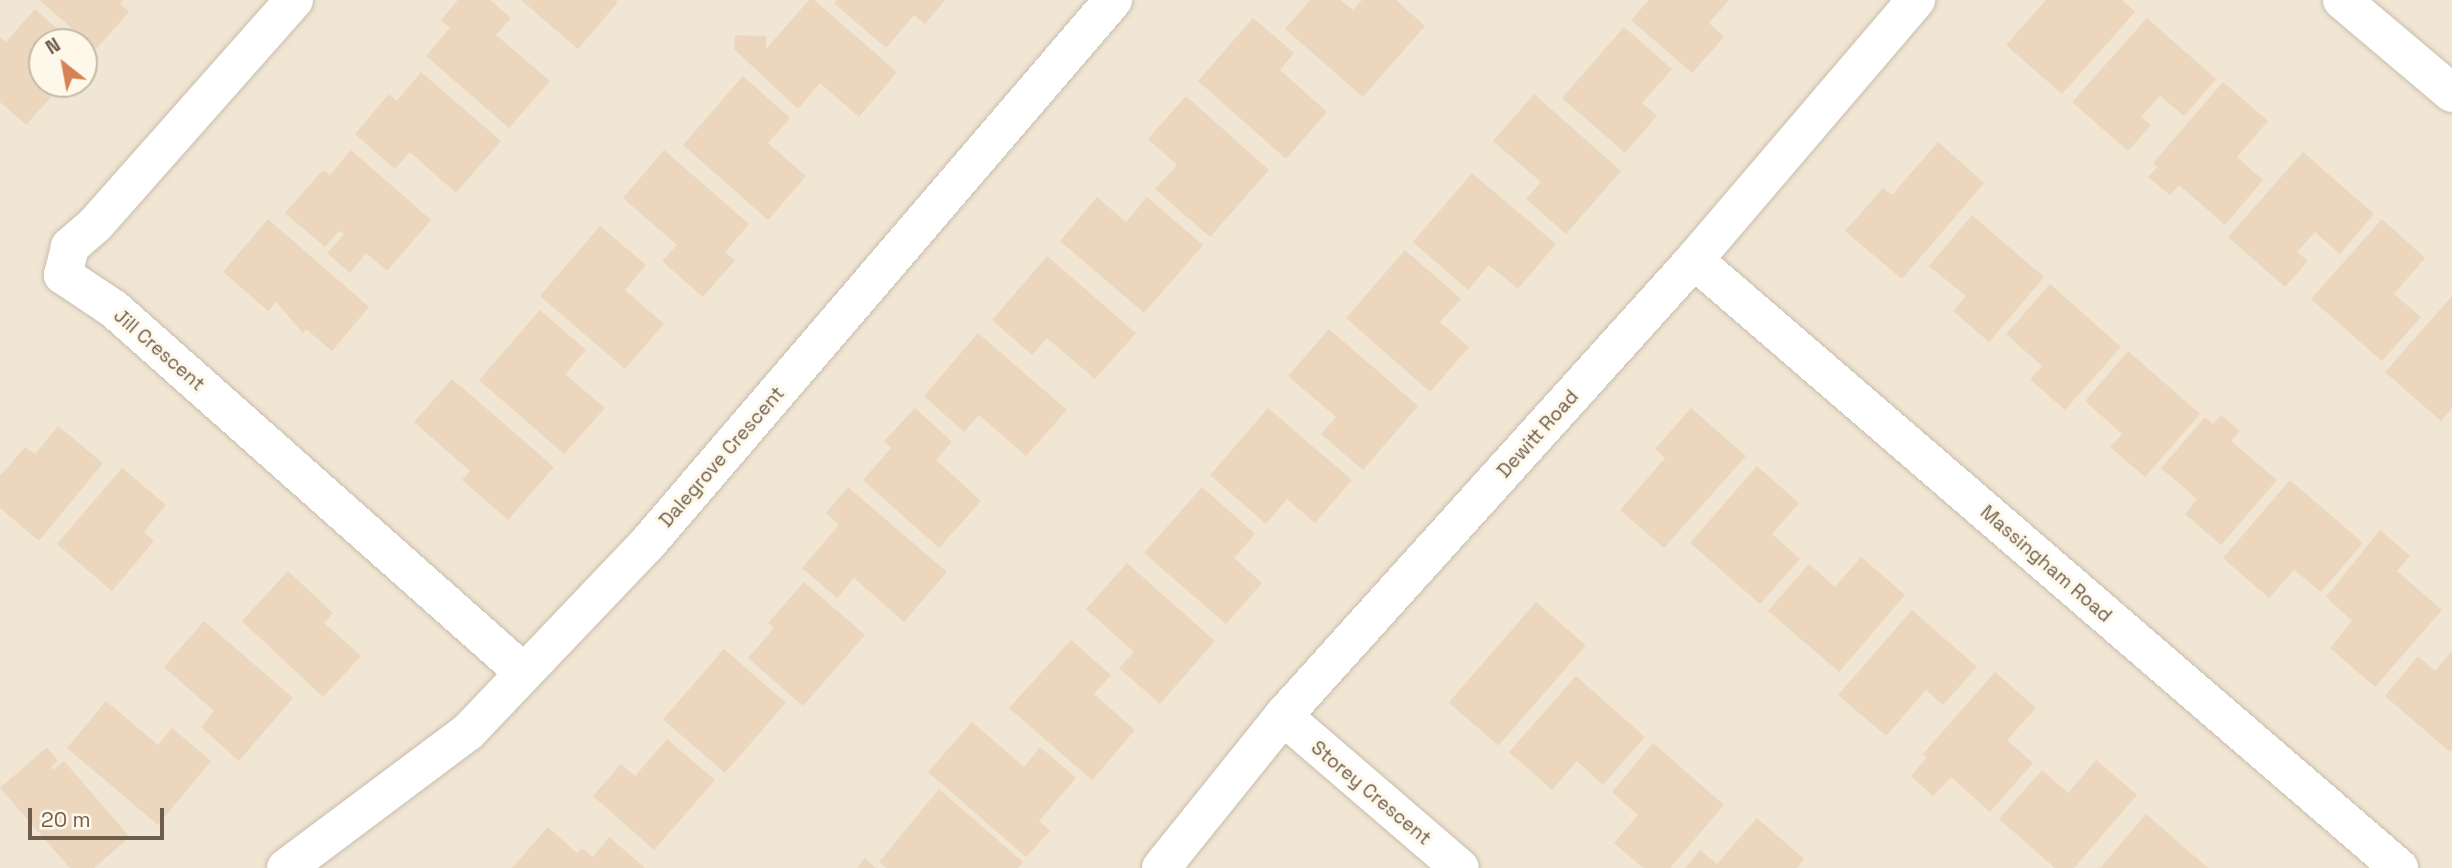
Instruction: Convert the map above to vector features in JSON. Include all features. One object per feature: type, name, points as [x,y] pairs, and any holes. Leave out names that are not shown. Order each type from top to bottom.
[{"type":"street","name":"Jill Crescent","points":[[294,0],[96,224],[70,247],[63,275],[114,309],[523,673]]},
{"type":"street","name":"Dalegrove Crescent","points":[[286,868],[468,732],[648,543],[1113,0]]},
{"type":"street","name":"Dewitt Road","points":[[1161,868],[1283,716],[1694,260],[1916,0]]},
{"type":"street","points":[[2342,0],[2452,93]]},
{"type":"street","name":"Massingham Road","points":[[1694,260],[2399,868]]},
{"type":"street","name":"Storey Crescent","points":[[1283,716],[1460,868]]},
{"type":"shaded area","points":[[0,0],[2452,0],[2452,868],[0,868]]},
{"type":"building","points":[[39,0],[123,0],[120,4],[129,12],[98,47],[98,28],[72,28]]},
{"type":"building","points":[[458,0],[490,0],[511,18],[496,35],[550,81],[509,128],[426,56],[450,28],[441,20]]},
{"type":"building","points":[[521,0],[615,0],[618,2],[578,49]]},
{"type":"building","points":[[809,0],[814,0],[897,72],[859,117],[820,83],[798,109],[734,49],[735,35],[766,36],[766,49]]},
{"type":"building","points":[[837,0],[945,0],[925,24],[914,15],[886,48],[834,3]]},
{"type":"building","points":[[1310,0],[1341,0],[1353,10],[1362,0],[1396,0],[1425,26],[1363,97],[1285,29]]},
{"type":"building","points":[[1649,0],[1729,0],[1709,23],[1724,37],[1692,73],[1631,20]]},
{"type":"building","points":[[2046,0],[2122,0],[2135,12],[2062,94],[2006,45]]},
{"type":"building","points":[[35,9],[56,28],[28,28],[28,98],[50,98],[26,125],[0,102],[0,37],[6,42]]},
{"type":"building","points":[[1253,18],[1294,53],[1280,70],[1327,112],[1286,159],[1198,81]]},
{"type":"building","points":[[2147,18],[2216,79],[2184,116],[2160,96],[2141,117],[2151,125],[2128,151],[2072,102]]},
{"type":"building","points":[[1624,27],[1672,69],[1642,103],[1657,116],[1625,153],[1562,98]]},
{"type":"building","points":[[421,72],[501,141],[456,193],[410,152],[395,169],[355,134],[389,94],[397,101]]},
{"type":"building","points":[[743,76],[790,118],[768,143],[806,176],[768,220],[683,145]]},
{"type":"building","points":[[2223,82],[2268,121],[2237,157],[2263,180],[2225,225],[2179,185],[2170,195],[2148,177],[2157,167],[2153,163]]},
{"type":"building","points":[[1534,94],[1621,171],[1566,234],[1526,199],[1541,182],[1493,141]]},
{"type":"building","points":[[1186,96],[1269,170],[1210,237],[1155,189],[1177,165],[1148,139]]},
{"type":"building","points":[[1938,142],[1984,183],[1902,279],[1845,231],[1883,188],[1892,195]]},
{"type":"building","points":[[351,150],[431,220],[387,271],[366,253],[350,273],[327,253],[344,234],[339,231],[325,247],[285,213],[323,170],[330,175]]},
{"type":"building","points":[[664,150],[749,224],[725,252],[735,260],[703,297],[662,261],[677,245],[623,198]]},
{"type":"building","points":[[2303,152],[2374,214],[2340,254],[2315,232],[2297,252],[2308,261],[2285,287],[2228,237]]},
{"type":"building","points":[[1472,173],[1556,244],[1518,289],[1489,265],[1468,290],[1413,242]]},
{"type":"building","points":[[1097,197],[1126,222],[1147,197],[1203,245],[1144,313],[1060,241]]},
{"type":"building","points":[[1972,215],[2044,277],[1989,342],[1953,311],[1966,296],[1929,266]]},
{"type":"building","points":[[268,219],[369,307],[332,351],[306,329],[303,333],[276,302],[268,311],[223,272]]},
{"type":"building","points":[[2382,219],[2425,258],[2394,294],[2421,317],[2382,361],[2311,299]]},
{"type":"building","points":[[600,226],[646,265],[625,290],[664,324],[625,369],[540,296]]},
{"type":"building","points":[[1405,250],[1461,299],[1440,322],[1469,347],[1430,392],[1346,318]]},
{"type":"building","points":[[1047,256],[1136,333],[1095,379],[1047,338],[1032,355],[992,320]]},
{"type":"building","points":[[2050,284],[2121,347],[2065,410],[2030,379],[2042,366],[2006,334]]},
{"type":"building","points":[[2452,296],[2452,408],[2441,421],[2385,372]]},
{"type":"building","points":[[540,310],[586,350],[565,374],[605,408],[564,454],[479,380]]},
{"type":"building","points":[[1329,329],[1418,406],[1363,470],[1321,434],[1336,417],[1288,376]]},
{"type":"building","points":[[978,333],[1067,410],[1026,456],[979,415],[964,432],[924,396]]},
{"type":"building","points":[[2128,351],[2200,414],[2145,477],[2110,447],[2122,434],[2085,401]]},
{"type":"building","points":[[452,379],[554,467],[508,520],[462,480],[470,471],[414,422]]},
{"type":"building","points":[[915,408],[952,442],[936,460],[981,501],[939,548],[863,480],[891,448],[884,441]]},
{"type":"building","points":[[1268,408],[1352,480],[1315,523],[1287,499],[1266,524],[1210,475]]},
{"type":"building","points":[[1691,408],[1746,456],[1664,548],[1620,510],[1665,458],[1655,449]]},
{"type":"building","points":[[2221,415],[2240,431],[2231,441],[2277,480],[2221,545],[2185,514],[2197,499],[2161,468],[2205,417],[2213,424]]},
{"type":"building","points":[[58,426],[103,463],[39,541],[0,508],[0,476],[25,447],[35,454]]},
{"type":"building","points":[[1757,466],[1799,503],[1772,534],[1800,559],[1760,604],[1690,543]]},
{"type":"building","points":[[122,468],[166,505],[144,532],[154,541],[112,591],[57,544]]},
{"type":"building","points":[[2290,480],[2363,543],[2321,592],[2294,570],[2269,598],[2223,558]]},
{"type":"building","points":[[848,487],[947,572],[904,622],[854,578],[837,598],[802,568],[839,525],[826,513]]},
{"type":"building","points":[[1202,487],[1255,534],[1234,558],[1262,583],[1226,624],[1144,553]]},
{"type":"building","points":[[2380,530],[2410,556],[2397,571],[2442,610],[2375,687],[2330,648],[2352,621],[2326,597]]},
{"type":"building","points":[[1861,557],[1905,595],[1839,672],[1768,611],[1809,564],[1835,587]]},
{"type":"building","points":[[1127,563],[1215,641],[1160,704],[1119,668],[1134,652],[1086,609]]},
{"type":"building","points":[[288,571],[333,613],[324,623],[361,656],[323,697],[242,621]]},
{"type":"building","points":[[804,582],[865,635],[803,706],[748,658],[774,628],[768,623]]},
{"type":"building","points":[[1536,602],[1586,645],[1499,746],[1449,702]]},
{"type":"building","points":[[1912,610],[1977,667],[1943,705],[1926,690],[1886,736],[1838,695]]},
{"type":"building","points":[[204,621],[293,698],[239,761],[201,727],[214,711],[164,667]]},
{"type":"building","points":[[1071,640],[1111,675],[1094,694],[1135,730],[1092,780],[1009,708]]},
{"type":"building","points":[[724,649],[786,703],[725,773],[663,719]]},
{"type":"building","points":[[2452,651],[2450,752],[2385,696],[2418,656],[2435,671]]},
{"type":"building","points":[[1995,672],[2036,708],[2007,740],[2033,763],[1990,812],[1951,777],[1933,796],[1911,776],[1927,757],[1923,754]]},
{"type":"building","points":[[1576,676],[1645,737],[1603,785],[1577,761],[1552,790],[1509,752]]},
{"type":"building","points":[[106,701],[158,745],[172,728],[211,761],[158,825],[67,748]]},
{"type":"building","points":[[972,722],[1024,767],[1040,747],[1076,778],[1039,821],[1050,831],[1026,857],[928,772]]},
{"type":"building","points":[[667,739],[715,780],[654,850],[593,796],[621,764],[635,776]]},
{"type":"building","points":[[1653,743],[1724,805],[1670,868],[1643,868],[1614,843],[1638,815],[1612,792]]},
{"type":"building","points":[[47,747],[58,761],[51,767],[53,770],[64,761],[130,837],[94,868],[70,868],[0,788]]},
{"type":"building","points":[[2096,760],[2137,795],[2074,868],[2055,868],[1999,819],[2042,770],[2068,793]]},
{"type":"building","points":[[939,789],[1023,862],[1018,868],[886,868],[879,862]]},
{"type":"building","points":[[2146,814],[2208,868],[2100,868]]},
{"type":"building","points":[[1757,818],[1804,859],[1797,868],[1685,868],[1700,850],[1717,864]]},
{"type":"building","points":[[548,827],[577,853],[582,848],[593,857],[609,837],[645,868],[512,868]]},
{"type":"building","points":[[865,858],[876,868],[857,868]]}]
